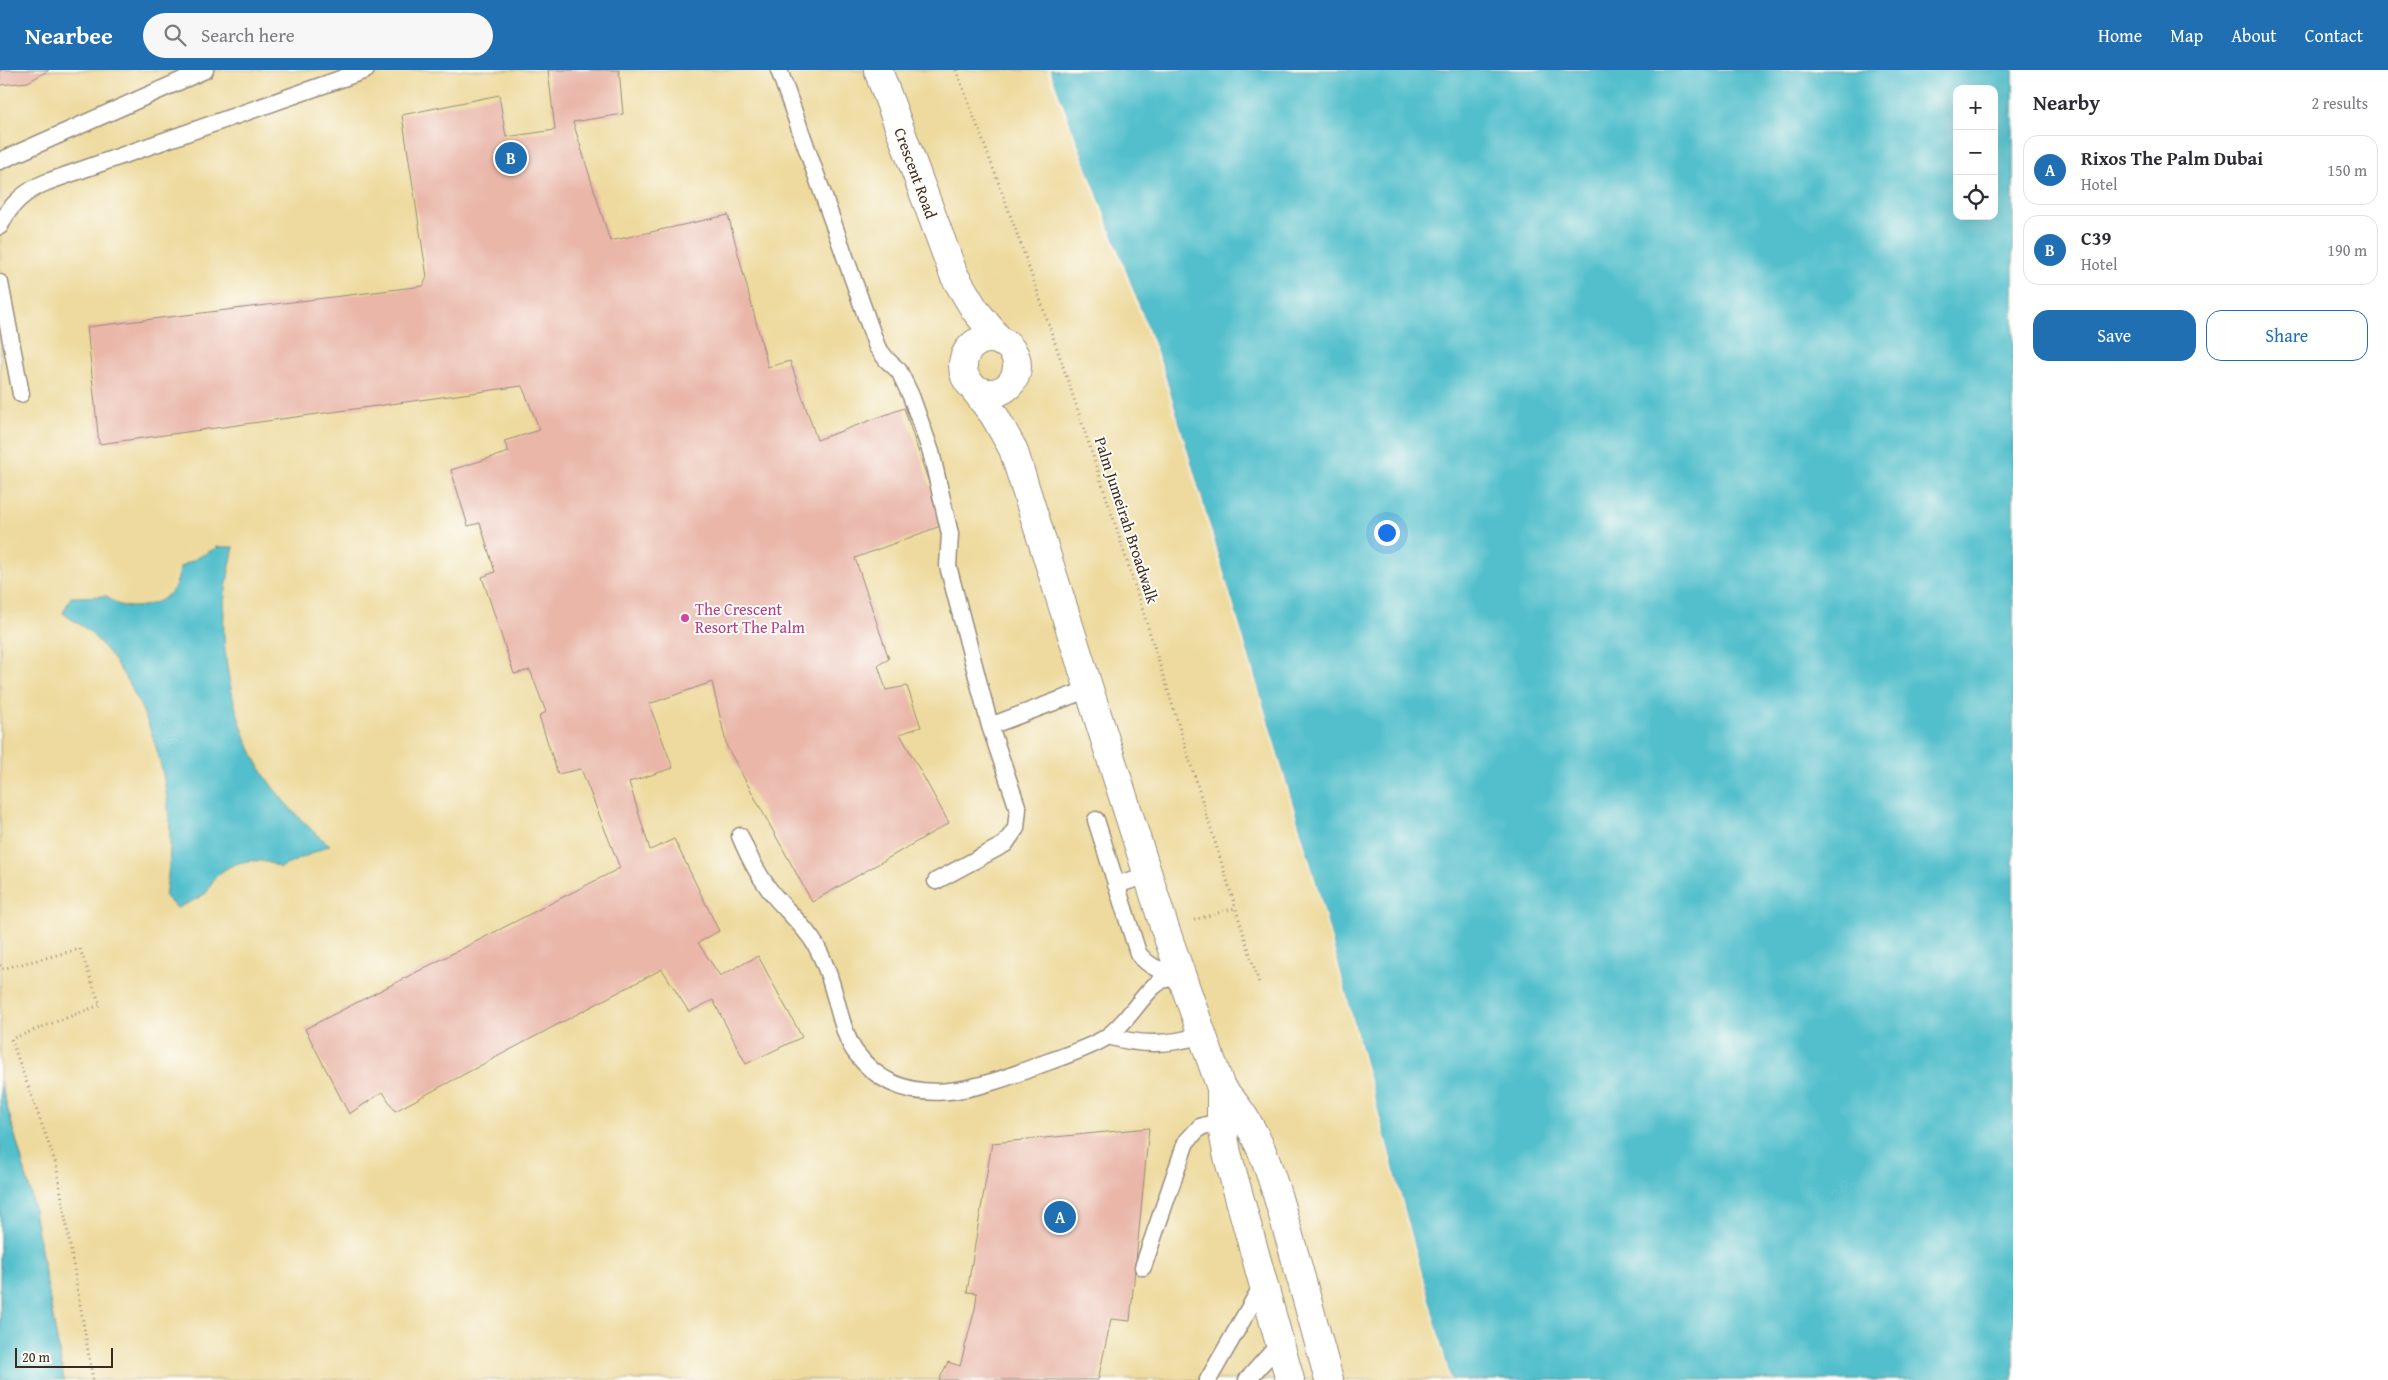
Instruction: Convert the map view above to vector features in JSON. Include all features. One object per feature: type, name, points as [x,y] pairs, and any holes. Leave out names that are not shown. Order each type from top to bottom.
[{"type":"main road","name":"Crescent Road","points":[[878,70],[954,275]]},
{"type":"main road","points":[[954,275],[975,310],[1001,342],[1013,353],[1016,361],[1012,413],[1013,449]]},
{"type":"main road","points":[[954,275],[965,355],[964,371],[971,385],[994,415],[1013,449],[1180,973],[1222,1088],[1244,1114],[1260,1144],[1295,1255],[1329,1380]]},
{"type":"main road","points":[[965,355],[976,343],[993,339],[1001,342]]},
{"type":"main road","points":[[971,385],[986,393],[994,392],[1010,385],[1014,378]]},
{"type":"main road","points":[[1222,1088],[1221,1121],[1227,1153],[1290,1380]]},
{"type":"lane","points":[[0,161],[205,70]]},
{"type":"lane","points":[[0,226],[6,213],[17,200],[39,185],[366,70]]},
{"type":"lane","points":[[779,70],[877,347],[886,360],[899,371],[911,396],[930,452],[950,534],[948,566],[990,726],[1018,809],[1016,828],[1006,844],[936,881]]},
{"type":"lane","points":[[0,283],[22,394]]},
{"type":"lane","points":[[990,726],[1089,689]]},
{"type":"lane","points":[[1096,820],[1138,953],[1151,966],[1180,973]]},
{"type":"lane","points":[[740,836],[761,877],[803,928],[818,951],[830,978],[846,1034],[855,1052],[869,1067],[886,1080],[912,1090],[926,1093],[946,1093],[1016,1074],[1108,1036],[1154,986],[1180,973]]},
{"type":"lane","points":[[1116,886],[1148,875]]},
{"type":"lane","points":[[1108,1036],[1132,1043],[1156,1044],[1180,1042],[1203,1035]]},
{"type":"lane","points":[[1143,1267],[1186,1142],[1200,1127],[1221,1121]]},
{"type":"lane","points":[[1208,1380],[1263,1284]]},
{"type":"lane","points":[[1247,1380],[1281,1342]]},
{"type":"path","name":"Palm Jumeirah Broadwalk","points":[[956,70],[1032,278],[1094,457],[1259,983]]},
{"type":"path","points":[[1165,929],[1235,908]]},
{"type":"path","points":[[0,965],[2,969],[80,949],[100,1004],[11,1039],[56,1164],[93,1380]]},
{"type":"sand","points":[[0,70],[1050,70],[1163,368],[1317,885],[1451,1380],[64,1380],[31,1194],[0,1081]]},
{"type":"water","points":[[1050,70],[2013,70],[2013,1380],[1451,1380],[1317,885],[1163,368]]},
{"type":"water","points":[[218,547],[234,547],[225,595],[225,652],[233,696],[246,739],[255,759],[278,794],[303,822],[330,845],[280,868],[264,862],[246,861],[237,863],[215,878],[205,894],[177,908],[165,897],[170,853],[169,818],[160,760],[151,732],[140,705],[110,655],[91,633],[63,613],[71,597],[107,596],[115,603],[133,607],[154,603],[173,590],[180,567]]},
{"type":"water","points":[[0,1081],[31,1194],[64,1380],[0,1380]]},
{"type":"pier","points":[[1047,70],[1050,70],[1163,368],[1317,885],[1451,1380],[1449,1380],[1315,886],[1160,368]]},
{"type":"building","points":[[0,70],[49,70],[28,82],[0,85]]},
{"type":"building","name":"The Crescent Resort The Palm","points":[[548,70],[619,70],[623,114],[573,122],[610,241],[728,215],[768,367],[790,361],[817,440],[904,408],[943,525],[855,558],[889,659],[878,665],[886,690],[907,686],[921,727],[900,734],[949,823],[812,902],[727,747],[712,682],[649,704],[673,768],[629,782],[650,850],[674,839],[719,931],[698,943],[720,976],[758,956],[802,1037],[746,1064],[713,1000],[689,1012],[662,969],[395,1111],[383,1092],[349,1114],[305,1029],[620,868],[581,769],[558,774],[539,716],[546,712],[530,670],[514,674],[482,577],[495,572],[480,523],[468,526],[451,470],[509,452],[504,441],[540,430],[522,386],[99,444],[87,327],[423,286],[427,277],[402,115],[499,95],[506,137],[555,130]]},
{"type":"building","points":[[1149,1128],[1130,1321],[1111,1319],[1098,1380],[939,1380],[948,1362],[960,1366],[975,1309],[977,1293],[967,1292],[992,1143]]},
{"type":"place","name":"C39","points":[[511,158]]},
{"type":"place","name":"The Crescent Resort The Palm","points":[[685,618]]},
{"type":"place","name":"Rixos The Palm Dubai","points":[[1060,1217]]}]
